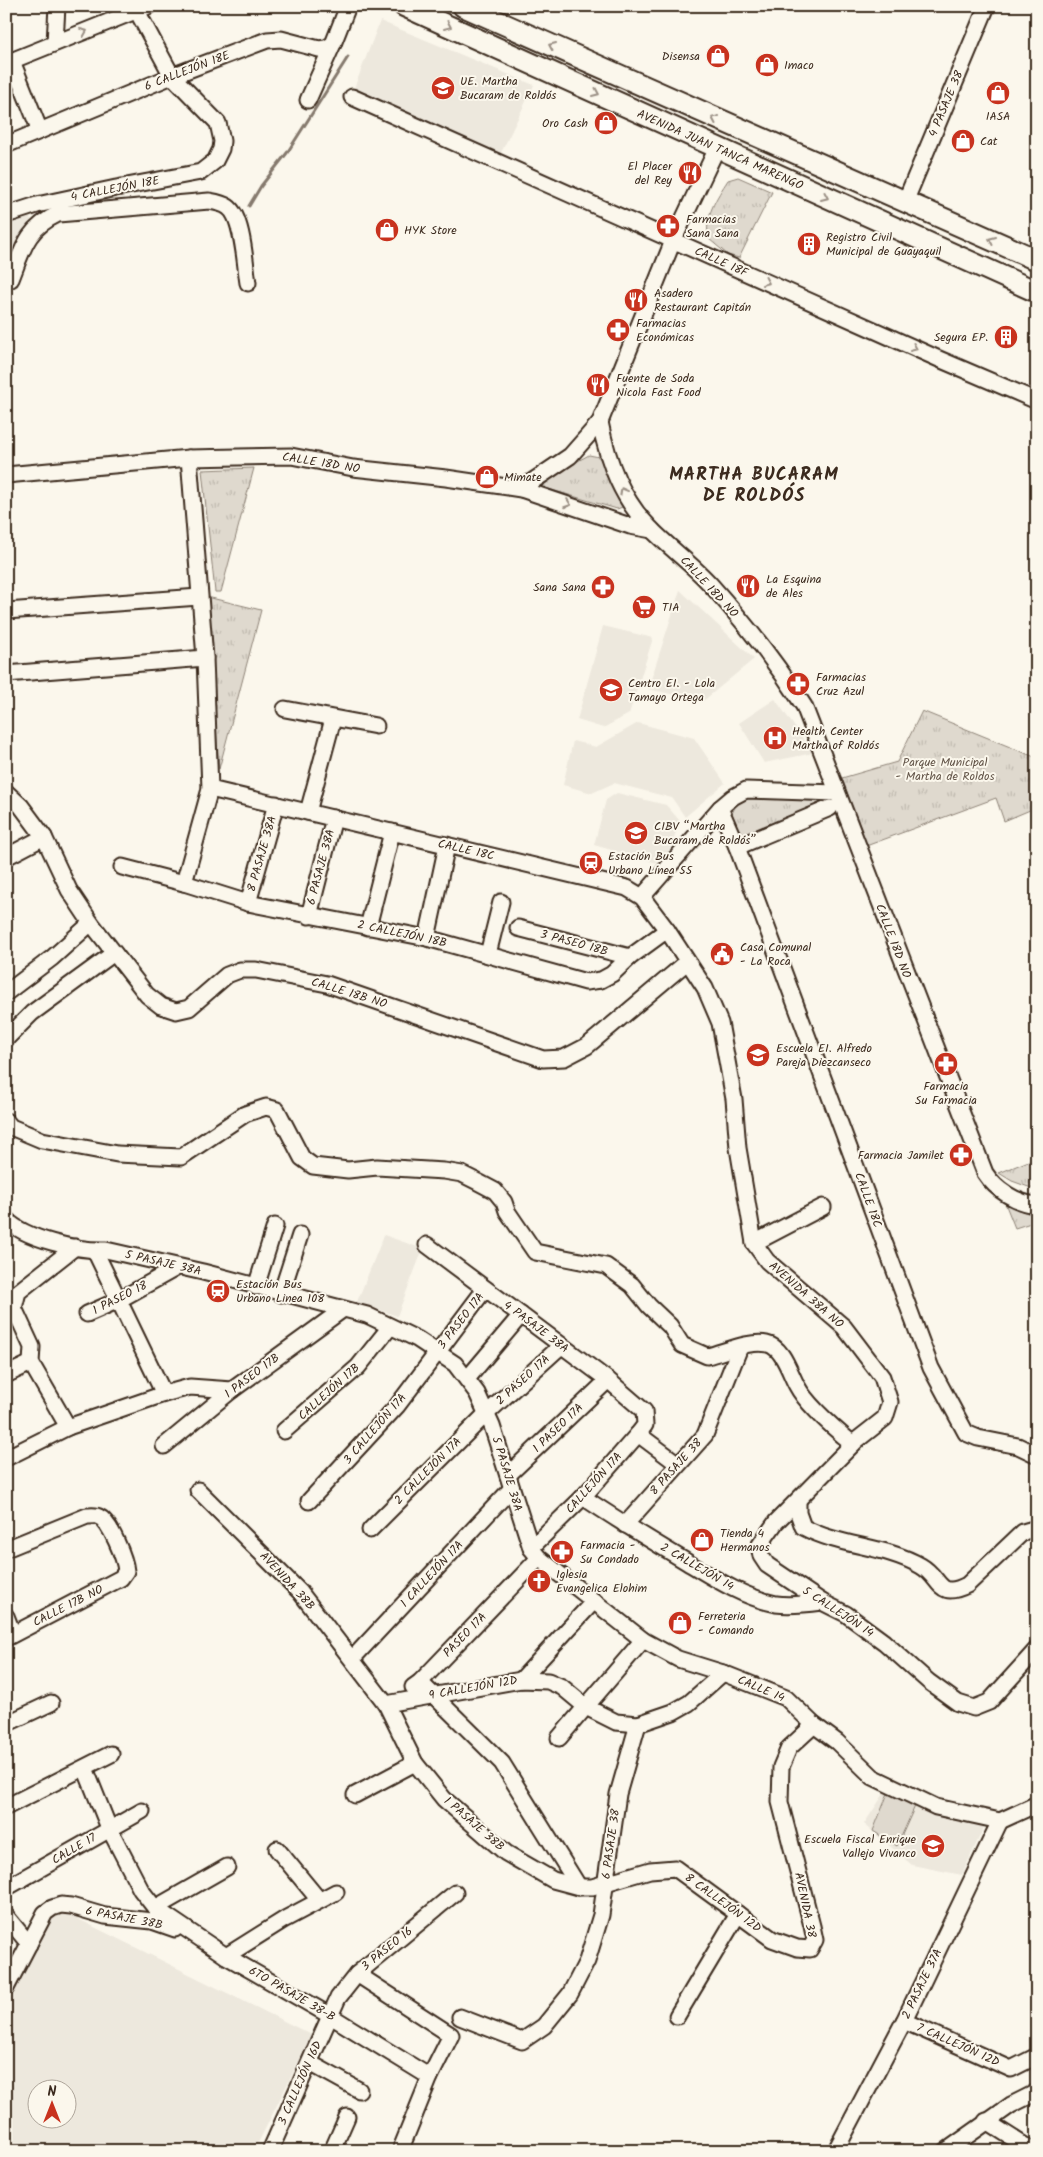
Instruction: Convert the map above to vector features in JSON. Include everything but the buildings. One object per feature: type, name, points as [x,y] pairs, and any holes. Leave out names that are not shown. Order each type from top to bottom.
[{"type":"main road","name":"AVENIDA JUAN TANCA MARENGO","points":[[404,6],[1037,292]]},
{"type":"main road","name":"AVENIDA JUAN TANCA MARENGO","points":[[463,6],[1037,260]]},
{"type":"main road","points":[[717,148],[725,138],[732,139],[846,185],[876,190]]},
{"type":"street","points":[[55,43],[56,6]]},
{"type":"street","points":[[308,100],[348,6]]},
{"type":"street","name":"4 PASAJE 38","points":[[905,202],[987,6]]},
{"type":"street","points":[[40,131],[9,62],[141,8],[172,76]]},
{"type":"street","name":"6 CALLEJÓN 18E","points":[[6,145],[172,76],[267,40],[281,39],[319,48],[326,48],[333,44]]},
{"type":"street","name":"4 CALLEJÓN 18E","points":[[6,215],[37,205],[202,172],[210,167],[219,155],[222,141],[218,123],[172,76]]},
{"type":"street","name":"CALLE 18F","points":[[352,97],[939,359],[1037,400]]},
{"type":"street","points":[[521,489],[570,456],[600,422],[673,241],[717,148]]},
{"type":"street","points":[[116,188],[118,208]]},
{"type":"street","points":[[11,279],[31,233],[43,221],[58,214],[209,201],[228,207],[234,213],[238,223],[248,283]]},
{"type":"street","points":[[37,205],[43,221]]},
{"type":"street","points":[[600,422],[611,468],[635,511],[652,530]]},
{"type":"street","name":"CALLE 18D NO","points":[[6,475],[189,458],[291,456],[353,468],[446,478],[521,489],[630,526],[652,530],[713,587],[789,683],[804,706],[984,1173],[993,1186],[1031,1204]]},
{"type":"street","points":[[184,883],[210,789],[205,658],[189,458]]},
{"type":"street","points":[[6,611],[199,596]]},
{"type":"street","points":[[6,674],[205,658]]},
{"type":"street","points":[[285,709],[376,726]]},
{"type":"street","points":[[308,812],[333,719]]},
{"type":"street","name":"CALLE 18C","points":[[210,789],[627,888],[642,897],[688,962]]},
{"type":"street","points":[[642,897],[720,808],[733,797],[746,790],[836,793]]},
{"type":"street","name":"CALLE 18B NO","points":[[6,792],[21,806],[44,837],[69,890],[114,953],[147,995],[161,1006],[176,1011],[189,1008],[227,975],[240,970],[256,970],[327,984],[543,1059],[564,1058],[587,1046],[688,962]]},
{"type":"street","name":"8 PASAJE 38A","points":[[248,904],[276,804]]},
{"type":"street","name":"CALLE 18C","points":[[720,808],[737,846],[931,1368],[966,1433],[978,1438],[1018,1446],[1037,1455]]},
{"type":"street","points":[[737,846],[830,808]]},
{"type":"street","name":"6 PASAJE 38A","points":[[308,916],[334,818]]},
{"type":"street","points":[[368,926],[392,832]]},
{"type":"street","points":[[6,857],[44,837]]},
{"type":"street","points":[[427,938],[447,845]]},
{"type":"street","name":"2 CALLEJÓN 18B","points":[[122,867],[184,883],[248,904],[427,938],[586,982],[601,980],[612,974],[630,957],[667,930]]},
{"type":"street","points":[[488,954],[501,902]]},
{"type":"street","points":[[6,993],[52,958],[91,923]]},
{"type":"street","name":"3 PASEO 18B","points":[[518,928],[630,957]]},
{"type":"street","points":[[6,1039],[32,1013],[114,953]]},
{"type":"street","name":"AVENIDA 38A NO","points":[[688,962],[705,988],[720,1023],[734,1099],[738,1148],[754,1243],[766,1261],[844,1327],[882,1377],[890,1402],[885,1418],[853,1444],[798,1500]]},
{"type":"street","points":[[6,1121],[11,1127],[42,1140],[117,1154],[181,1156],[245,1114],[266,1107],[277,1110],[302,1158],[313,1166],[348,1170],[378,1168],[462,1174],[495,1191],[536,1252],[606,1266],[628,1281],[670,1326],[682,1345],[707,1356],[754,1342],[769,1344],[786,1361],[797,1388],[819,1413],[853,1444]]},
{"type":"street","points":[[754,1243],[823,1207]]},
{"type":"street","name":"5 PASAJE 38A","points":[[6,1219],[45,1241],[95,1250],[106,1250],[367,1316],[417,1339],[455,1364],[477,1393],[535,1553]]},
{"type":"street","points":[[256,1287],[275,1226]]},
{"type":"street","points":[[281,1294],[300,1235]]},
{"type":"street","name":"4 PASAJE 38A","points":[[427,1245],[608,1380],[644,1412]]},
{"type":"street","points":[[68,1427],[31,1363],[32,1347],[14,1308],[18,1292],[75,1247]]},
{"type":"street","points":[[95,1250],[164,1394]]},
{"type":"street","name":"1 PASEO 18","points":[[87,1314],[119,1300],[178,1267]]},
{"type":"street","name":"3 PASEO 17A","points":[[436,1352],[486,1290]]},
{"type":"street","name":"1 PASEO 17B","points":[[164,1446],[232,1390],[342,1310]]},
{"type":"street","points":[[467,1378],[521,1315]]},
{"type":"street","name":"CALLEJÓN 17B","points":[[284,1432],[358,1367],[390,1327]]},
{"type":"street","name":"2 PASEO 17A","points":[[486,1414],[561,1346]]},
{"type":"street","name":"8 PASAJE 38","points":[[625,1525],[705,1435],[740,1347]]},
{"type":"street","name":"3 CALLEJÓN 17A","points":[[309,1501],[397,1406],[436,1352]]},
{"type":"street","points":[[6,1375],[31,1363]]},
{"type":"street","name":"1 PASEO 17A","points":[[509,1482],[608,1380]]},
{"type":"street","points":[[6,1458],[68,1427],[164,1394],[190,1387],[232,1390]]},
{"type":"street","name":"CALLEJÓN 17A","points":[[535,1553],[645,1425],[644,1412]]},
{"type":"street","name":"2 CALLEJÓN 17A","points":[[370,1530],[486,1414]]},
{"type":"street","points":[[638,1434],[678,1464]]},
{"type":"street","name":"1 CALLEJÓN 17A","points":[[353,1658],[509,1482]]},
{"type":"street","name":"AVENIDA 38B","points":[[198,1490],[300,1592],[353,1658],[386,1704]]},
{"type":"street","name":"2 CALLEJÓN 14","points":[[584,1497],[625,1525],[732,1588],[754,1598],[787,1604],[822,1602]]},
{"type":"street","points":[[798,1500],[798,1513],[804,1527],[831,1539],[898,1556],[922,1566],[942,1588],[949,1591],[957,1590],[967,1585],[1023,1532],[1037,1528]]},
{"type":"street","name":"5 CALLEJÓN 14","points":[[798,1500],[776,1522],[759,1546],[760,1556],[766,1565],[822,1602],[846,1614],[884,1642],[929,1682],[958,1703],[974,1708],[989,1702],[1037,1649]]},
{"type":"street","name":"CALLE 17B NO","points":[[6,1549],[87,1516],[99,1516],[107,1523],[126,1562],[126,1571],[121,1578],[10,1636]]},
{"type":"street","name":"CALLE 14","points":[[535,1553],[643,1640],[678,1659],[723,1673],[786,1698],[873,1776],[936,1807],[1000,1821]]},
{"type":"street","name":"PASEO 17A","points":[[386,1704],[420,1682],[535,1553]]},
{"type":"street","points":[[521,1680],[594,1601]]},
{"type":"street","points":[[6,1616],[10,1636]]},
{"type":"street","points":[[559,1738],[643,1640]]},
{"type":"street","points":[[638,1724],[673,1712],[689,1703],[723,1673]]},
{"type":"street","name":"9 CALLEJÓN 12D","points":[[386,1704],[521,1680],[548,1681],[562,1688],[586,1707],[616,1722],[638,1724]]},
{"type":"street","points":[[420,1682],[432,1696],[502,1763],[579,1887]]},
{"type":"street","points":[[6,1724],[51,1702]]},
{"type":"street","name":"1 PASAJE 38B","points":[[386,1704],[415,1763],[444,1799],[506,1853],[553,1880],[579,1887],[592,1887],[605,1883]]},
{"type":"street","name":"6 PASAJE 38","points":[[460,2017],[522,2040],[544,2026],[570,1994],[586,1961],[601,1915],[618,1794],[638,1724]]},
{"type":"street","name":"AVENIDA 38","points":[[810,1949],[815,1940],[780,1802],[781,1767],[789,1748],[814,1725]]},
{"type":"street","points":[[6,1807],[110,1754]]},
{"type":"street","points":[[356,1795],[415,1763]]},
{"type":"street","name":"6TO PASAJE 38-B","points":[[84,1768],[110,1828],[141,1890],[155,1908],[226,1956],[329,2015],[430,2077]]},
{"type":"street","points":[[1000,1821],[1037,1804]]},
{"type":"street","name":"CALLE 17","points":[[6,1888],[142,1811]]},
{"type":"street","name":"2 PASAJE 37A","points":[[838,2146],[904,2021],[1000,1821]]},
{"type":"street","points":[[277,1849],[319,1900]]},
{"type":"street","points":[[155,1908],[227,1867]]},
{"type":"street","name":"8 CALLEJÓN 12D","points":[[605,1883],[650,1870],[675,1868],[772,1939],[797,1948],[810,1949]]},
{"type":"street","points":[[226,1956],[319,1900],[336,1892]]},
{"type":"street","name":"3 PASEO 16","points":[[329,2015],[338,1998],[356,1974],[455,1893]]},
{"type":"street","name":"6 PASAJE 38B","points":[[29,1944],[45,1913],[61,1905],[105,1916],[152,1921],[203,1940]]},
{"type":"street","points":[[677,2016],[738,1914]]},
{"type":"street","points":[[6,1916],[29,1944],[12,1968],[6,1988]]},
{"type":"street","points":[[356,1974],[451,2035],[430,2077],[400,2151]]},
{"type":"street","name":"3 CALLEJÓN 16D","points":[[270,2151],[310,2063],[329,2015]]},
{"type":"street","name":"7 CALLEJÓN 12D","points":[[904,2021],[1011,2069],[1037,2056]]},
{"type":"street","points":[[310,2063],[359,2090]]},
{"type":"street","points":[[946,2151],[986,2121],[1011,2105],[1037,2092]]},
{"type":"street","points":[[332,2151],[346,2117]]},
{"type":"street","points":[[986,2121],[1034,2151]]},
{"type":"shaded area","name":"UE. Martha Bucaram de Roldós","points":[[380,21],[534,85],[499,157],[353,91]]},
{"type":"shaded area","points":[[28,215],[34,224],[6,274],[6,226]]},
{"type":"shaded area","points":[[680,590],[754,659],[703,701],[648,689]]},
{"type":"shaded area","name":"Centro EI. - Lola Tamayo Ortega","points":[[603,626],[653,638],[629,714],[603,728],[577,720]]},
{"type":"shaded area","name":"Health Center Martha of Roldós","points":[[775,699],[813,753],[764,763],[739,723]]},
{"type":"shaded area","points":[[638,723],[694,738],[725,783],[685,817],[672,798],[614,783],[592,793],[563,785],[573,741],[596,747]]},
{"type":"shaded area","name":"CIBV “Martha Bucaram de Roldós”","points":[[617,793],[666,805],[680,821],[664,865],[594,845],[606,800]]},
{"type":"shaded area","points":[[384,1235],[423,1249],[397,1316],[357,1302]]},
{"type":"shaded area","name":"Escuela Fiscal Enrique Vallejo Vivanco","points":[[887,1789],[926,1810],[984,1827],[962,1875],[912,1865],[864,1824]]},
{"type":"shaded area","points":[[52,1906],[312,2035],[254,2151],[6,2151],[6,1998]]},
{"type":"green space","points":[[738,177],[772,192],[739,258],[728,255],[709,239],[708,231],[709,216],[720,193],[728,180]]},
{"type":"green space","points":[[589,455],[599,457],[625,506],[617,509],[545,488],[544,479]]},
{"type":"green space","points":[[254,468],[221,592],[215,592],[202,470]]},
{"type":"green space","points":[[207,597],[261,610],[219,769]]},
{"type":"green space","name":"Parque Municipal - Martha de Roldos","points":[[922,711],[1037,758],[1037,807],[1004,821],[996,798],[866,846],[842,778],[897,762]]},
{"type":"green space","points":[[744,794],[829,796],[834,806],[739,844],[730,818],[739,798]]},
{"type":"green space","points":[[1031,1160],[1037,1175],[1037,1190],[1012,1181],[999,1173]]},
{"type":"green space","points":[[1005,1203],[1018,1210],[1037,1216],[1037,1221],[1015,1228]]},
{"type":"green space","points":[[888,1793],[915,1806],[897,1846],[873,1831]]},
{"type":"waterway","points":[[249,206],[261,186],[287,153],[348,57]]},
{"type":"place","name":"Disensa","points":[[718,56]]},
{"type":"place","name":"Imaco","points":[[767,65]]},
{"type":"place","name":"UE. Martha Bucaram de Roldós","points":[[443,88]]},
{"type":"place","name":"IASA","points":[[998,93]]},
{"type":"place","name":"Oro Cash","points":[[606,123]]},
{"type":"place","name":"Cat","points":[[963,141]]},
{"type":"place","name":"El Placer del Rey","points":[[690,173]]},
{"type":"place","name":"Farmacias Sana Sana","points":[[668,226]]},
{"type":"place","name":"HYK Store","points":[[387,230]]},
{"type":"place","name":"Registro Civil Municipal de Guayaquil","points":[[809,244]]},
{"type":"place","name":"Asadero Restaurant Capitán","points":[[636,300]]},
{"type":"place","name":"Farmacias Económicas","points":[[618,330]]},
{"type":"place","name":"Segura EP.","points":[[1006,337]]},
{"type":"place","name":"Fuente de Soda Nicola Fast Food","points":[[598,385]]},
{"type":"place","name":"Mimate","points":[[487,477]]},
{"type":"place","name":"La Esquina de Ales","points":[[748,586]]},
{"type":"place","name":"Sana Sana","points":[[603,587]]},
{"type":"place","name":"TIA","points":[[644,607]]},
{"type":"place","name":"Farmacias Cruz Azul","points":[[798,684]]},
{"type":"place","name":"Centro EI. - Lola Tamayo Ortega","points":[[611,690]]},
{"type":"place","name":"Health Center Martha of Roldós","points":[[775,738]]},
{"type":"place","name":"CIBV “Martha Bucaram de Roldós”","points":[[636,833]]},
{"type":"place","name":"Estación Bus Urbano Línea 55","points":[[591,863]]},
{"type":"place","name":"Casa Comunal - La Roca","points":[[722,954]]},
{"type":"place","name":"Escuela EI. Alfredo Pareja Diezcanseco","points":[[758,1055]]},
{"type":"place","name":"Farmacia Su Farmacia","points":[[946,1064]]},
{"type":"place","name":"Farmacia Jamilet","points":[[961,1155]]},
{"type":"place","name":"Estación Bus Urbano Linea 108","points":[[218,1291]]},
{"type":"place","name":"Tienda 4 Hermanos","points":[[702,1540]]},
{"type":"place","name":"Farmacia - Su Condado","points":[[562,1552]]},
{"type":"place","name":"Iglesia Evangelica Elohim","points":[[539,1581]]},
{"type":"place","name":"Ferreteria - Comando","points":[[680,1623]]},
{"type":"place","name":"Escuela Fiscal Enrique Vallejo Vivanco","points":[[933,1846]]},
{"type":"district","name":"MARTHA BUCARAM DE ROLDÓS","points":[[754,485]]}]
